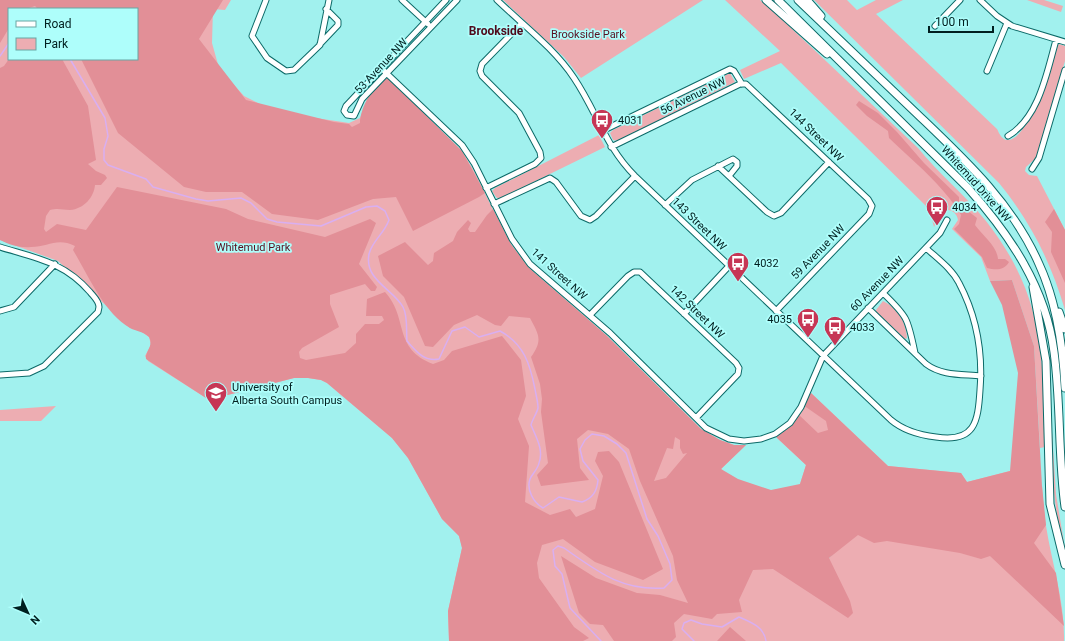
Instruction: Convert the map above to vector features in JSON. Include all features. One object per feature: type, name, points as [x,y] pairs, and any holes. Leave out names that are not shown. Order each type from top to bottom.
[{"type":"highway","points":[[766,0],[891,111]]},
{"type":"highway","name":"Whitemud Drive NW","points":[[778,0],[948,167],[986,208],[1012,242],[1031,275],[1046,314],[1054,351],[1065,507]]},
{"type":"highway","name":"Whitemud Drive NW","points":[[798,0],[973,169],[999,198],[1025,236],[1040,265],[1049,290],[1061,340],[1065,388]]},
{"type":"highway","points":[[807,0],[848,48]]},
{"type":"highway","points":[[1031,275],[1046,361],[1050,504],[1065,565]]},
{"type":"highway","points":[[1049,290],[1065,329]]},
{"type":"street","points":[[266,0],[252,36],[267,58],[286,71],[294,70],[338,25],[338,21],[326,10]]},
{"type":"street","points":[[320,45],[329,0]]},
{"type":"street","points":[[402,0],[431,27]]},
{"type":"street","name":"53 Avenue NW","points":[[446,0],[346,106],[344,111],[347,115],[354,116],[362,99],[456,0]]},
{"type":"street","name":"143 Street NW","points":[[497,0],[522,23],[569,72],[582,91],[611,147],[634,176],[894,423],[916,433],[942,438],[958,438],[967,433],[974,426],[979,413],[981,376]]},
{"type":"street","points":[[935,26],[960,0]]},
{"type":"street","points":[[980,0],[1007,23],[1017,28],[1064,41]]},
{"type":"street","points":[[486,188],[535,164],[540,159],[540,152],[522,117],[512,105],[482,76],[480,71],[482,64],[522,23]]},
{"type":"street","points":[[987,72],[1007,23]]},
{"type":"street","points":[[1008,136],[1020,128],[1034,105],[1044,80],[1056,40]]},
{"type":"street","name":"141 Street NW","points":[[381,68],[462,145],[474,163],[512,239],[527,260],[540,273],[590,315],[696,418],[715,434],[729,439],[744,441]]},
{"type":"street","points":[[602,131],[726,71],[734,70],[742,84]]},
{"type":"street","points":[[1032,169],[1039,158],[1065,70]]},
{"type":"street","name":"56 Avenue NW","points":[[611,147],[742,84]]},
{"type":"street","name":"144 Street NW","points":[[742,84],[751,86],[868,199],[872,206]]},
{"type":"street","points":[[665,205],[692,180],[730,159],[736,161],[736,167],[729,176]]},
{"type":"street","points":[[718,166],[767,212],[774,216],[781,213],[830,162]]},
{"type":"street","points":[[494,204],[550,178],[556,182],[581,216],[590,220],[596,216],[634,176]]},
{"type":"street","name":"59 Avenue NW","points":[[776,311],[868,214],[872,206]]},
{"type":"street","name":"60 Avenue NW","points":[[744,441],[761,439],[775,434],[794,419],[801,407],[823,356],[942,231],[948,220]]},
{"type":"street","points":[[0,247],[55,264],[76,277],[100,305],[98,312],[48,362],[33,372],[0,375]]},
{"type":"street","points":[[868,308],[929,366],[939,371],[981,376],[980,346],[974,322],[962,289],[954,274],[926,248]]},
{"type":"street","points":[[0,310],[14,307],[55,264]]},
{"type":"street","points":[[684,314],[729,266]]},
{"type":"street","name":"142 Street NW","points":[[590,315],[628,276],[636,272],[643,275],[736,363],[739,370],[736,376],[696,418]]},
{"type":"street","points":[[883,293],[906,317],[910,328],[915,353]]},
{"type":"green space","name":"Whitemud Park","points":[[0,0],[231,0],[225,10],[213,9],[212,43],[219,68],[244,96],[276,112],[349,123],[360,118],[370,94],[388,78],[462,151],[474,171],[510,244],[529,268],[606,335],[701,429],[720,440],[734,445],[746,445],[721,469],[827,560],[857,531],[800,484],[806,465],[777,438],[793,422],[811,393],[888,466],[961,473],[967,482],[1010,471],[1042,486],[1046,526],[1058,583],[1064,626],[1064,641],[449,641],[448,611],[462,548],[459,536],[442,519],[408,458],[392,438],[327,383],[321,380],[294,378],[212,399],[206,398],[148,361],[145,356],[151,345],[149,337],[139,330],[130,328],[58,261],[0,240]]},
{"type":"green space","points":[[0,0],[223,0],[199,39],[246,100],[334,122],[349,124],[352,127],[360,123],[362,111],[368,97],[377,85],[388,78],[462,151],[485,193],[413,231],[396,197],[373,199],[318,220],[272,214],[242,192],[206,192],[184,187],[118,133],[82,60],[138,60],[138,8],[37,8],[35,6],[29,8],[8,8],[8,30],[0,43]]},
{"type":"green space","name":"Brookside Park","points":[[503,0],[703,0],[581,78],[564,57]]},
{"type":"green space","points":[[725,0],[760,0],[772,10],[918,148],[986,221],[1020,275],[1030,302],[1037,328],[1043,384],[1045,447],[1040,448],[1034,346],[1012,280],[990,281],[981,257],[952,229],[958,220],[955,213],[949,210],[944,210],[934,227],[931,216],[925,205],[781,63],[744,79],[740,70],[780,51]]},
{"type":"green space","points":[[814,0],[847,0],[857,10],[876,0],[903,0],[876,14],[997,129],[1005,140],[1015,138],[1023,129],[1038,101],[1056,47],[1059,44],[1065,46],[1065,61],[1038,154],[1036,158],[1026,167],[1025,171],[1029,175],[1037,176],[1065,230],[1065,310],[1053,275],[1030,227],[999,183]]},
{"type":"green space","points":[[1027,0],[1044,0],[1063,6],[1061,12]]},
{"type":"green space","points":[[8,60],[63,60],[88,106],[96,160],[88,164],[96,171],[105,175],[107,178],[101,185],[95,185],[93,194],[84,205],[70,210],[50,210],[46,216],[44,229],[46,232],[57,224],[86,230],[117,187],[226,209],[248,219],[325,237],[370,219],[376,223],[359,264],[377,287],[375,291],[371,291],[365,284],[330,295],[330,304],[339,327],[302,348],[299,352],[300,358],[306,360],[345,353],[356,343],[356,334],[365,324],[379,324],[384,320],[382,316],[366,316],[367,299],[385,292],[397,312],[406,341],[412,350],[420,357],[433,364],[444,360],[452,351],[502,336],[521,360],[526,396],[518,419],[529,446],[525,502],[550,515],[570,509],[576,517],[595,509],[603,476],[595,461],[598,452],[609,451],[619,462],[663,569],[643,580],[595,562],[563,539],[542,545],[537,563],[539,578],[574,627],[589,638],[583,641],[449,641],[448,611],[462,548],[459,536],[442,519],[408,458],[392,438],[327,383],[321,380],[294,378],[212,399],[206,398],[146,359],[150,346],[149,337],[144,333],[130,328],[112,313],[97,293],[73,250],[75,246],[69,243],[58,242],[37,247],[19,247],[0,240],[0,68],[4,66]]},
{"type":"green space","points":[[730,73],[735,82],[618,141],[613,140],[610,133],[613,130]]},
{"type":"green space","points":[[859,101],[878,113],[924,163],[959,197],[959,204],[977,218],[975,225],[992,245],[998,259],[1005,259],[1009,262],[1005,267],[999,269],[987,268],[982,257],[954,229],[959,224],[961,215],[954,204],[928,174],[889,138],[888,131],[867,116],[856,105]]},
{"type":"green space","points":[[599,135],[605,147],[499,199],[492,191],[495,188]]},
{"type":"green space","points":[[493,209],[511,244],[529,268],[606,335],[701,429],[720,440],[734,445],[746,445],[721,469],[738,479],[771,490],[800,484],[806,465],[775,436],[798,414],[818,433],[828,430],[826,421],[803,405],[811,393],[888,466],[961,473],[967,482],[1010,471],[1018,373],[1002,305],[990,281],[1012,280],[1034,346],[1042,486],[1046,525],[1034,543],[1056,573],[1064,626],[990,556],[981,559],[960,553],[887,541],[874,543],[858,535],[829,558],[850,601],[853,613],[848,618],[773,569],[753,570],[739,600],[742,612],[717,614],[712,619],[684,614],[674,623],[676,637],[672,641],[614,641],[603,625],[590,624],[579,613],[561,556],[596,578],[637,593],[660,595],[688,603],[677,580],[673,556],[640,481],[629,449],[608,434],[588,430],[577,439],[580,468],[589,480],[541,486],[537,475],[548,463],[541,412],[542,399],[540,384],[531,357],[537,346],[538,338],[536,329],[530,318],[509,316],[501,326],[495,325],[477,315],[454,325],[433,347],[425,346],[404,297],[383,276],[378,256],[405,242],[428,265],[433,261],[434,253],[453,241],[457,232],[468,220],[471,223],[468,229],[470,232],[475,232]],"holes":[[[675,437],[680,440],[680,448],[683,454],[687,453],[666,478],[654,481],[667,448],[673,449]]]},
{"type":"green space","points":[[1054,209],[1065,230],[1065,283],[1051,252],[1052,232],[1045,222]]},
{"type":"green space","points":[[883,301],[893,307],[900,316],[905,326],[907,338],[905,339],[876,313],[876,310]]},
{"type":"green space","points":[[1050,401],[1056,494],[1065,549],[1054,494]]},
{"type":"green space","points":[[56,406],[41,421],[0,421],[0,410]]},
{"type":"green space","points":[[730,627],[746,641],[717,641]]},
{"type":"waterway","points":[[0,56],[8,44]]},
{"type":"waterway","points":[[71,60],[105,118],[108,136],[104,149],[104,160],[108,165],[146,179],[153,187],[208,201],[241,198],[251,203],[267,219],[277,222],[321,226],[366,207],[377,206],[385,211],[389,220],[371,249],[369,254],[369,263],[371,271],[380,284],[393,295],[405,311],[407,341],[421,355],[429,359],[439,359],[452,331],[465,327],[479,337],[500,331],[515,342],[525,356],[531,371],[538,408],[531,425],[541,453],[538,465],[530,479],[529,487],[534,500],[540,506],[543,508],[559,497],[582,502],[594,494],[597,488],[598,480],[583,461],[580,449],[585,440],[592,434],[604,436],[617,444],[626,453],[647,519],[658,536],[670,564],[672,580],[664,588],[649,588],[622,583],[599,572],[564,548],[558,546],[553,550],[555,566],[562,574],[570,608],[601,641]]},
{"type":"waterway","points":[[694,641],[682,629],[684,623],[691,620],[702,624],[722,627],[739,617],[752,623],[760,629],[763,632],[766,641]]},
{"type":"place","name":"4031","points":[[602,140]]},
{"type":"place","name":"4034","points":[[937,226]]},
{"type":"place","name":"4032","points":[[738,282]]},
{"type":"place","name":"4035","points":[[808,338]]},
{"type":"place","name":"4033","points":[[835,346]]},
{"type":"place","name":"University of Alberta South Campus","points":[[216,412]]},
{"type":"district","name":"Brookside","points":[[496,31]]}]
